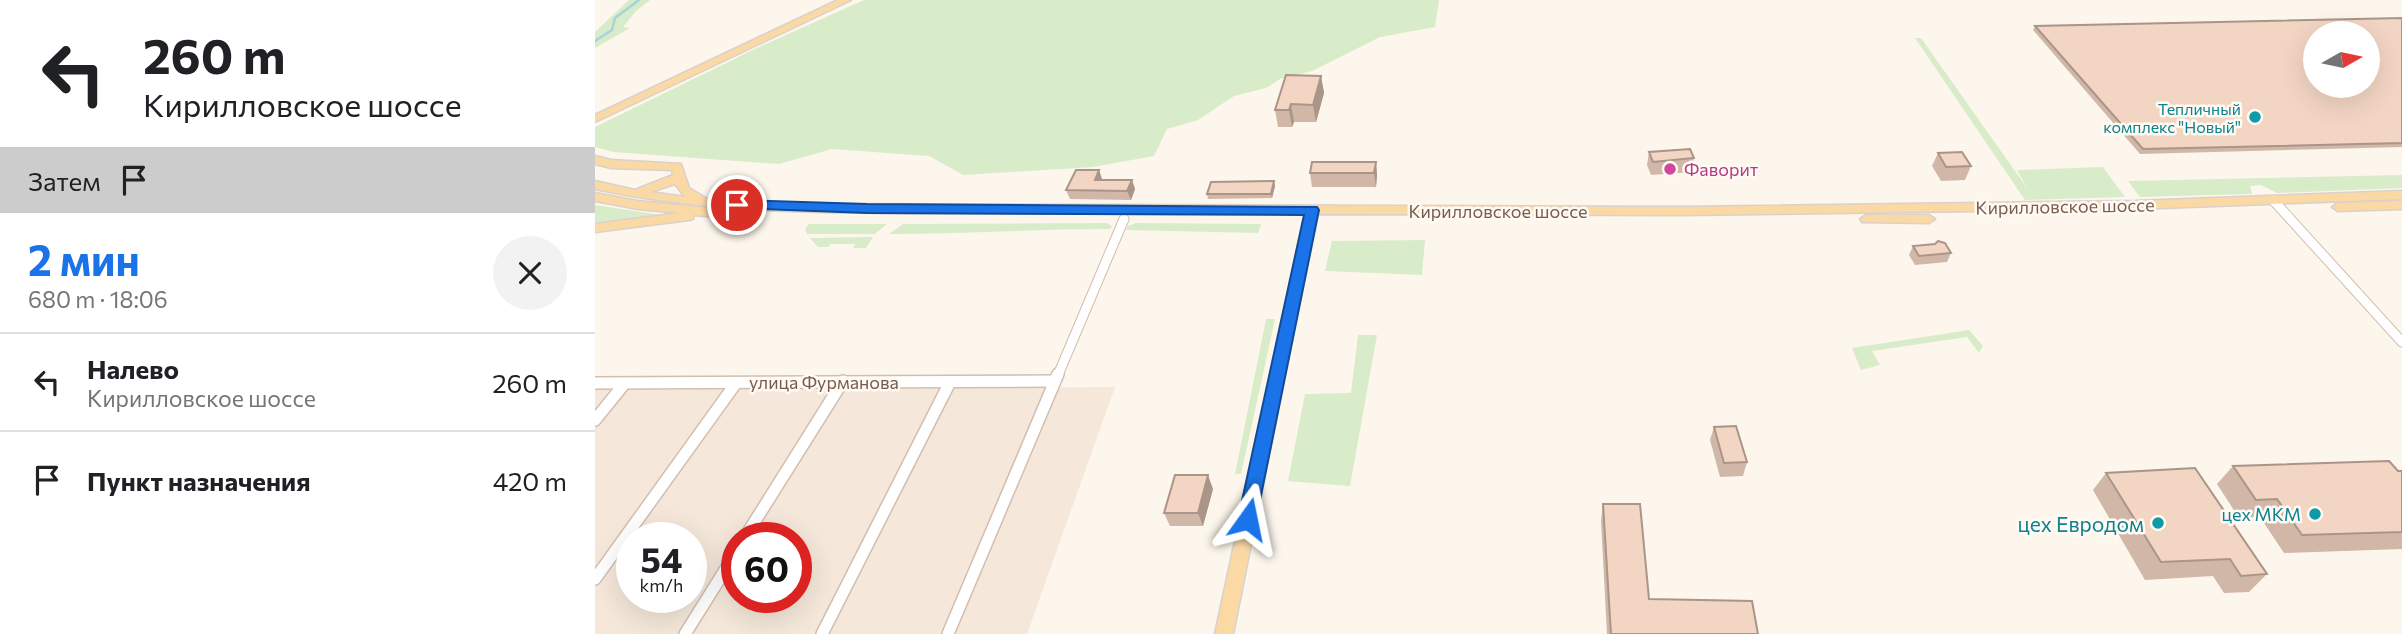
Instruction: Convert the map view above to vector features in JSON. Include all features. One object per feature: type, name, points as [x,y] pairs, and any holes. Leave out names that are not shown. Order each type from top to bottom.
[{"type":"main road","points":[[595,119],[846,0]]},
{"type":"main road","points":[[595,160],[611,164],[678,167],[679,185],[688,194],[712,208]]},
{"type":"main road","points":[[623,192],[651,188],[679,177]]},
{"type":"main road","name":"Кирилловское шоссе","points":[[595,185],[712,208],[1311,215],[1880,219],[2278,205],[2402,205]]},
{"type":"main road","name":"Кирилловское шоссе","points":[[2278,205],[2402,195]]},
{"type":"main road","name":"Кирилловское шоссе","points":[[595,197],[638,205],[1125,219],[1311,215]]},
{"type":"main road","points":[[595,228],[712,208]]},
{"type":"main road","points":[[1224,634],[1311,215]]},
{"type":"street","points":[[2278,205],[2402,342]]},
{"type":"street","points":[[948,634],[1125,219]]},
{"type":"street","points":[[754,522],[843,380]]},
{"type":"street","name":"улица Фурманова","points":[[595,383],[1054,381]]},
{"type":"street","points":[[822,634],[950,382]]},
{"type":"street","points":[[595,421],[625,383]]},
{"type":"street","points":[[595,579],[736,383]]},
{"type":"street","points":[[685,634],[721,577]]},
{"type":"shaded area","points":[[1115,387],[1027,634],[595,634],[595,390]]},
{"type":"green space","points":[[629,0],[650,0],[636,11],[623,27],[630,28],[595,48],[595,32]]},
{"type":"green space","points":[[864,0],[1439,0],[1435,27],[1380,37],[1312,71],[1280,79],[1266,88],[1234,96],[1198,120],[1167,129],[1154,156],[1093,167],[963,175],[929,156],[832,149],[779,164],[613,152],[595,147],[595,127],[759,47]]},
{"type":"green space","points":[[1915,38],[1921,38],[2027,188],[2017,170],[2103,167],[2125,197],[2025,200]]},
{"type":"green space","points":[[2402,175],[2402,188],[2277,193],[2261,185],[2250,186],[2252,194],[2140,197],[2128,181]]},
{"type":"green space","points":[[595,205],[668,216],[595,224]]},
{"type":"green space","points":[[1107,223],[1112,226],[1110,229],[889,234],[903,224]]},
{"type":"green space","points":[[1136,223],[1261,224],[1258,233],[1126,230],[1128,226]]},
{"type":"green space","points":[[809,224],[887,224],[875,234],[807,234],[805,229]]},
{"type":"green space","points":[[873,237],[866,248],[853,248],[855,244],[818,247],[810,238]]},
{"type":"green space","points":[[1425,240],[1422,275],[1325,271],[1332,241]]},
{"type":"green space","points":[[1266,319],[1275,319],[1241,474],[1235,474]]},
{"type":"green space","points":[[1969,330],[1983,346],[1979,353],[1967,337],[1872,351],[1880,365],[1861,370],[1852,348]]},
{"type":"green space","points":[[1358,335],[1377,335],[1350,486],[1288,481],[1305,394],[1351,393]]},
{"type":"building","name":"Тепличный комплекс \"Новый\"","points":[[2402,18],[2402,143],[2143,149],[2035,26]]},
{"type":"building","points":[[1286,75],[1321,76],[1313,105],[1291,104],[1289,110],[1275,110]]},
{"type":"building","points":[[1690,149],[1694,158],[1653,162],[1649,152]]},
{"type":"building","points":[[1962,152],[1971,166],[1946,167],[1938,153]]},
{"type":"building","points":[[1312,162],[1376,162],[1374,173],[1310,173]]},
{"type":"building","points":[[1076,170],[1099,170],[1095,180],[1132,180],[1127,191],[1066,190]]},
{"type":"building","points":[[1274,181],[1271,194],[1207,194],[1211,182]]},
{"type":"building","points":[[1938,241],[1945,243],[1951,253],[1919,256],[1913,246],[1935,244]]},
{"type":"building","points":[[1736,426],[1747,462],[1724,463],[1714,427]]},
{"type":"building","name":"цех МКМ","points":[[2389,461],[2398,471],[2402,471],[2402,532],[2302,535],[2277,499],[2256,500],[2233,466]]},
{"type":"building","points":[[2195,468],[2267,574],[2241,576],[2230,559],[2161,562],[2106,473]]},
{"type":"building","points":[[1175,475],[1208,475],[1198,513],[1164,513]]},
{"type":"building","points":[[1603,504],[1640,504],[1649,599],[1752,601],[1758,634],[1611,634]]},
{"type":"waterway","points":[[595,41],[612,30],[615,18],[639,0]]},
{"type":"place","name":"Тепличный комплекс \"Новый\"","points":[[2255,117]]},
{"type":"place","name":"Фаворит","points":[[1670,169]]},
{"type":"place","name":"цех МКМ","points":[[2315,514]]},
{"type":"place","name":"цех Евродом","points":[[2158,523]]},
{"type":"route","points":[[737,205],[867,209],[1312,210],[1248,519]]}]
